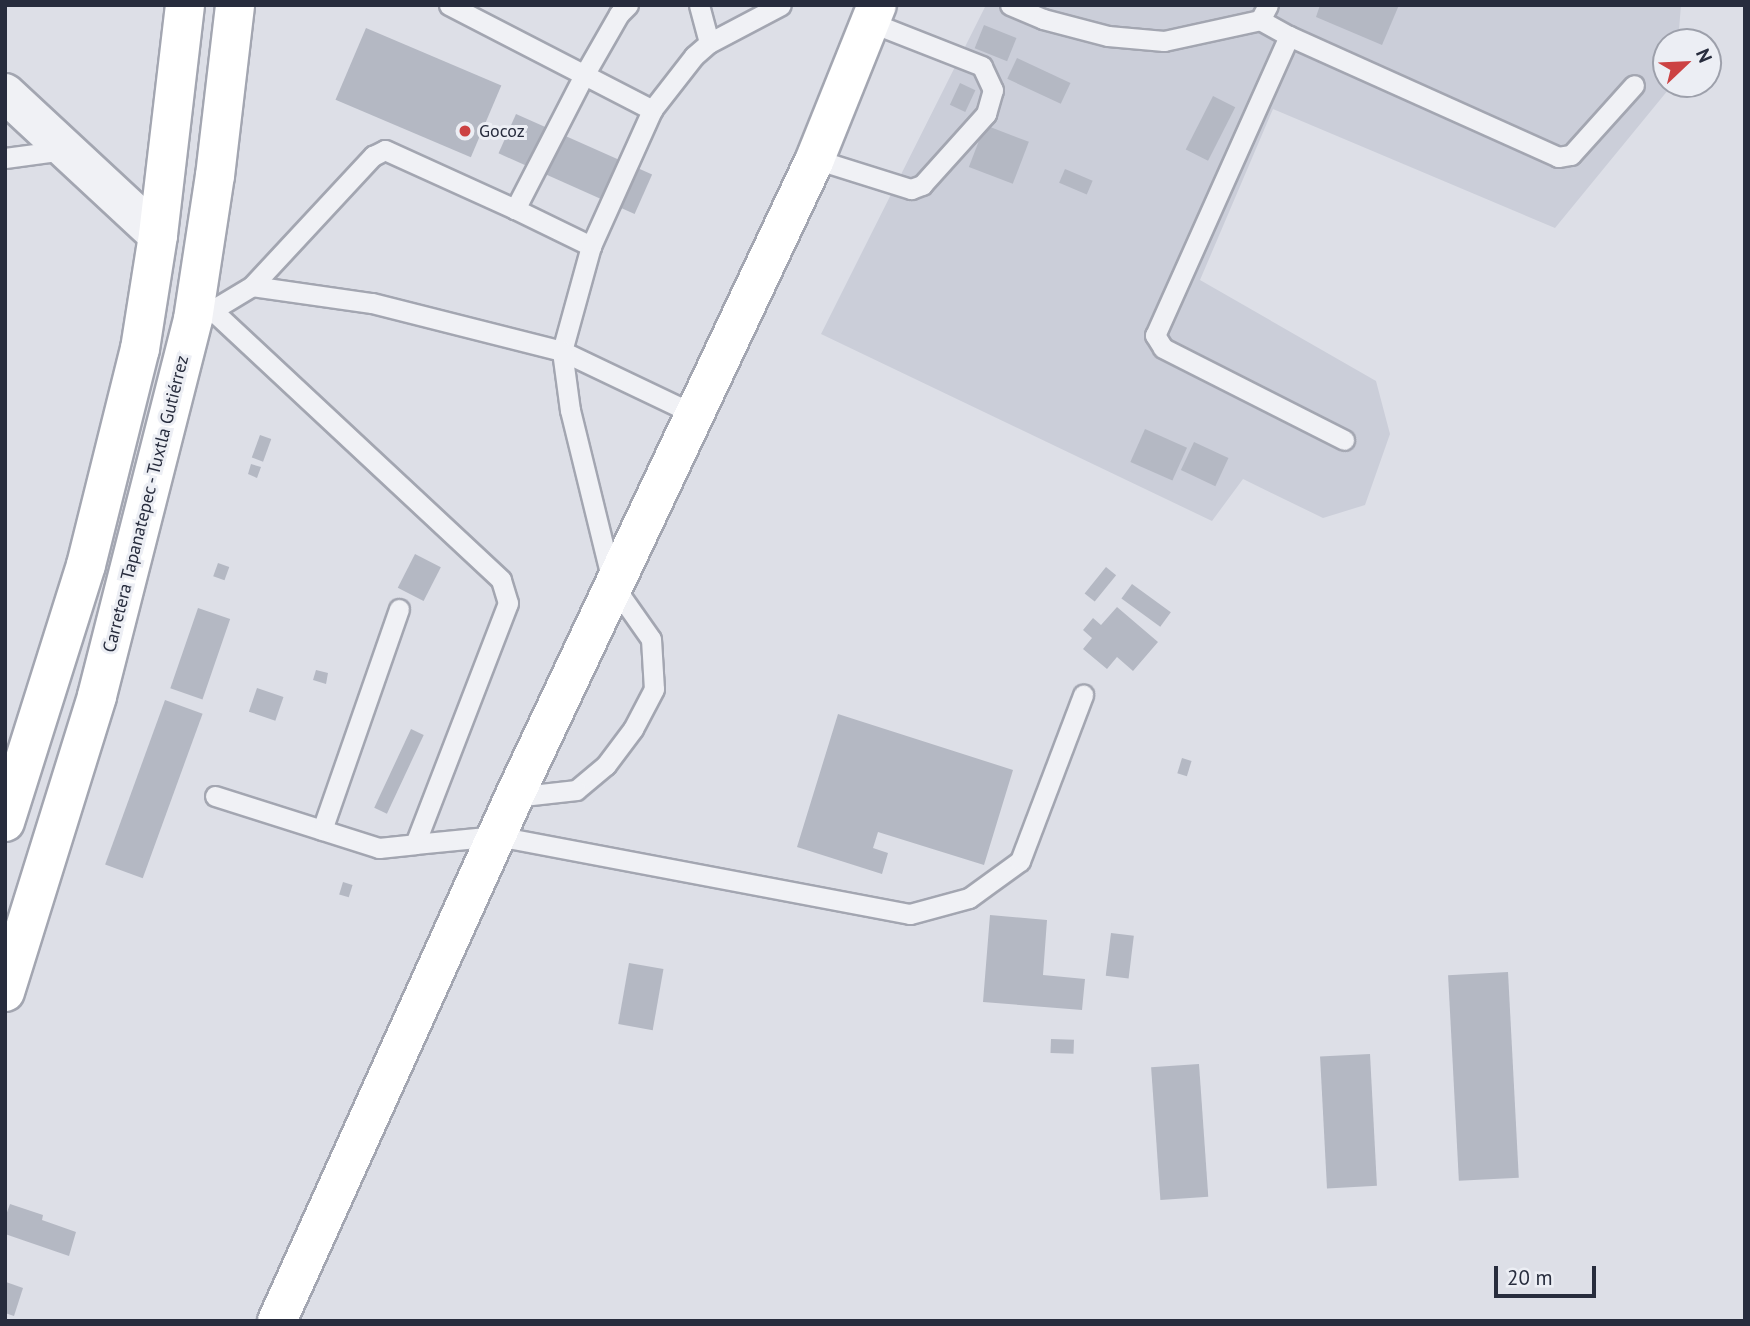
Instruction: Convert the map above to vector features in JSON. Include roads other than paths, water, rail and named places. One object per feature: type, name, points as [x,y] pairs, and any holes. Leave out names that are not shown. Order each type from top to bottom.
[{"type":"main road","points":[[5,822],[86,565],[140,349],[158,235],[185,5]]},
{"type":"main road","name":"Carretera Tapanatepec - Tuxtla Gutiérrez","points":[[5,992],[97,696],[203,315],[215,176],[235,5]]},
{"type":"main road","points":[[277,1321],[514,797],[815,159],[874,14]]},
{"type":"street","points":[[5,93],[158,235]]},
{"type":"lane","points":[[449,5],[652,110]]},
{"type":"lane","points":[[515,209],[584,75],[619,14],[628,5]]},
{"type":"lane","points":[[699,5],[709,43]]},
{"type":"lane","points":[[514,797],[576,790],[606,765],[633,729],[654,689],[651,639],[613,585],[570,410],[562,351],[591,246],[652,110],[694,56],[709,43],[781,5]]},
{"type":"lane","points":[[1010,5],[1043,19],[1108,36],[1164,40],[1264,12],[1289,36],[1558,157],[1571,155],[1634,85]]},
{"type":"lane","points":[[815,159],[911,189],[922,185],[986,114],[993,90],[982,66],[874,14]]},
{"type":"lane","points":[[1289,36],[1155,335],[1163,348],[1344,440]]},
{"type":"lane","points":[[5,158],[65,150]]},
{"type":"lane","points":[[415,844],[508,603],[501,580],[203,315],[252,286],[373,156],[385,150],[591,246]]},
{"type":"lane","points":[[252,286],[372,303],[562,351],[696,415]]},
{"type":"lane","points":[[322,830],[399,610]]},
{"type":"lane","points":[[215,796],[379,848],[497,836],[910,914],[969,898],[1020,861],[1083,695]]},
{"type":"place","name":"Gocoz","points":[[465,131]]}]
